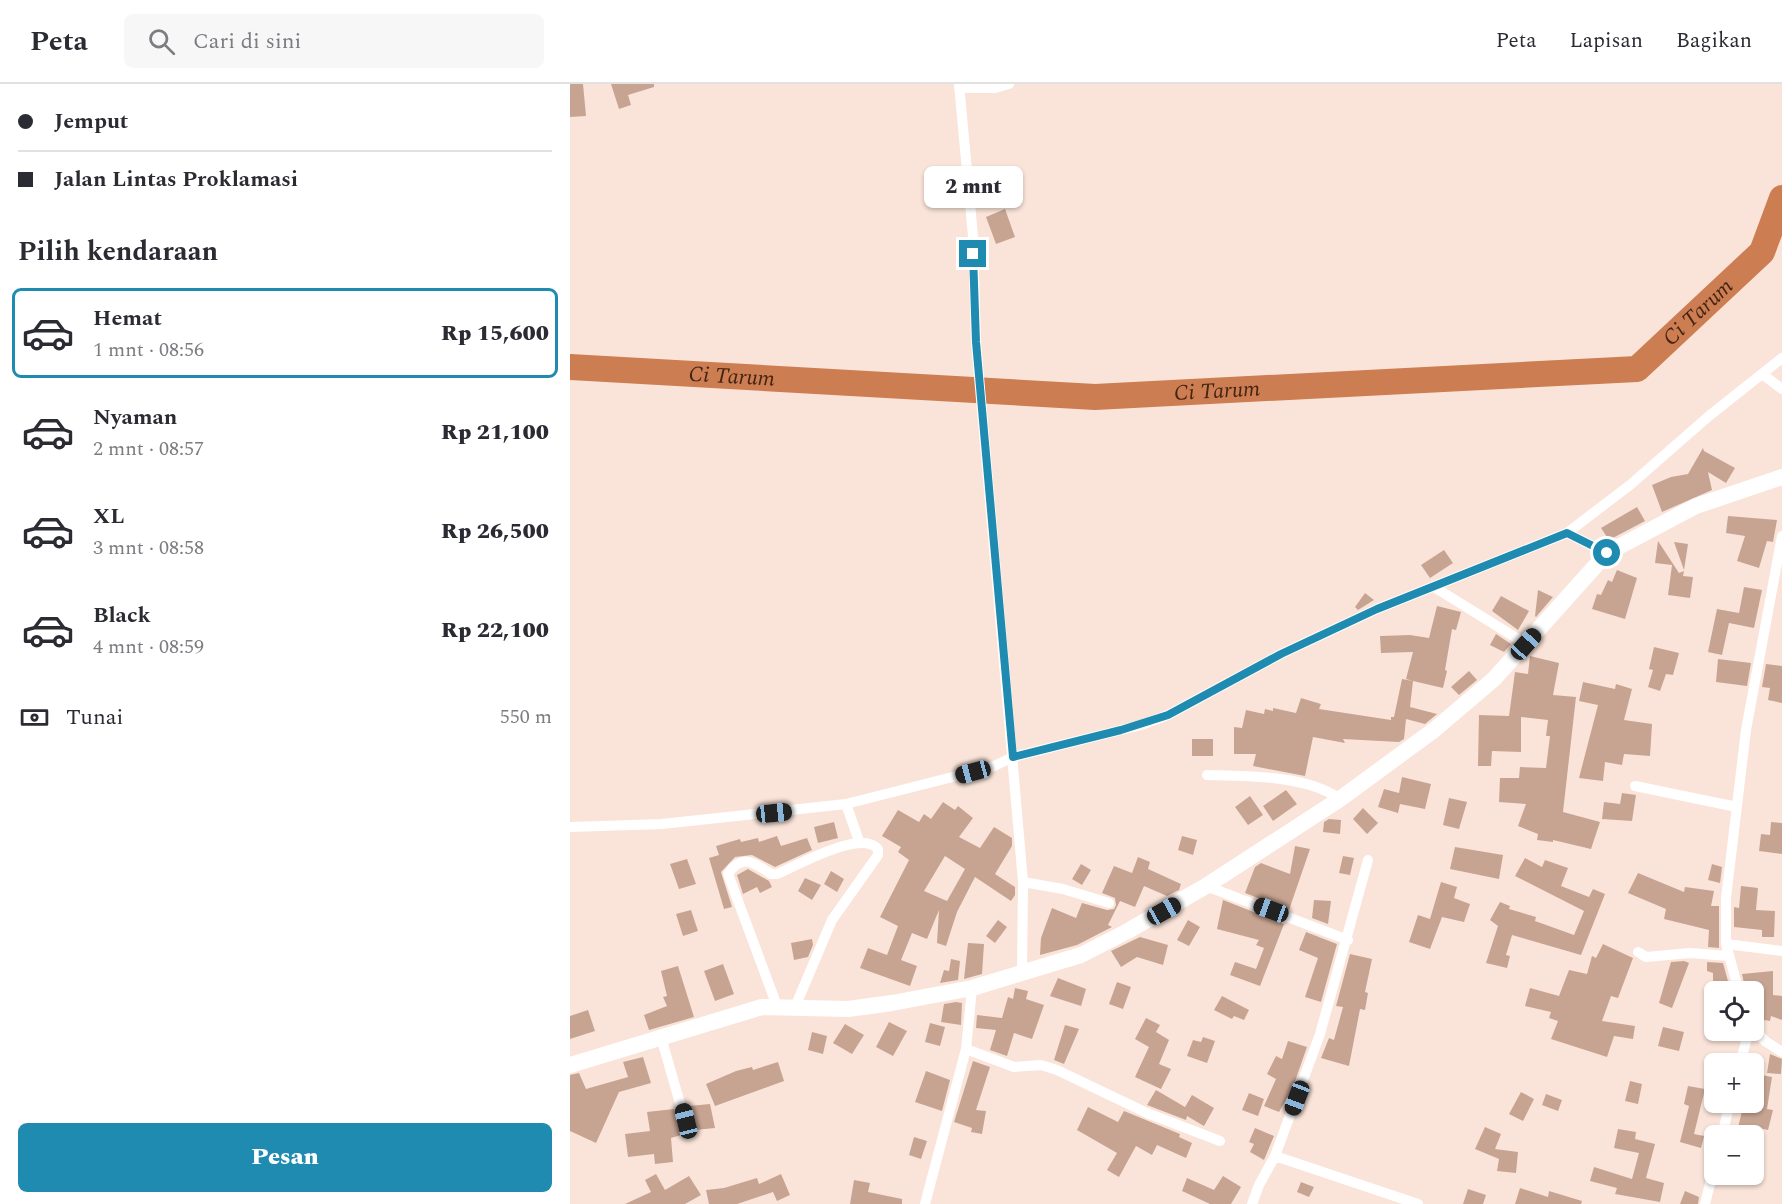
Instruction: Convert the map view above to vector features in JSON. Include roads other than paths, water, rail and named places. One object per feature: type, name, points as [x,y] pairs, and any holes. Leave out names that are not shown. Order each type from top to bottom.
[{"type":"street","points":[[1009,84],[995,88],[959,86],[972,236],[976,342],[1023,882],[1022,974]]},
{"type":"street","points":[[570,827],[662,824],[846,804],[992,767],[1013,757],[1130,728],[1168,715],[1281,654],[1377,609],[1567,533],[1630,485],[1782,358]]},
{"type":"street","points":[[1762,374],[1782,389]]},
{"type":"street","points":[[570,1065],[748,1010],[777,1006],[848,1009],[972,988],[1081,954],[1126,932],[1206,886],[1340,799],[1434,730],[1494,679],[1607,553],[1696,506],[1782,477]]},
{"type":"street","points":[[1567,533],[1607,553]]},
{"type":"street","points":[[1736,981],[1726,944],[1726,898],[1746,730],[1782,536]]},
{"type":"street","points":[[1434,587],[1526,644]]},
{"type":"street","points":[[1207,775],[1262,777],[1305,784],[1331,792],[1340,799]]},
{"type":"street","points":[[1635,786],[1737,807]]},
{"type":"street","points":[[846,804],[859,841]]},
{"type":"street","points":[[777,1006],[728,874],[739,864],[752,862],[758,863],[771,874],[777,874],[859,841],[874,845],[878,849],[878,855],[832,920],[795,1007]]},
{"type":"street","points":[[1252,1204],[1259,1185],[1275,1156],[1320,1034],[1348,940],[1368,860]]},
{"type":"street","points":[[1023,882],[1063,889],[1109,903]]},
{"type":"street","points":[[1206,886],[1348,940]]},
{"type":"street","points":[[1726,944],[1782,951]]},
{"type":"street","points":[[1638,952],[1646,957],[1690,953],[1729,956]]},
{"type":"street","points":[[925,1204],[940,1140],[966,1049],[972,988]]},
{"type":"street","points":[[661,1037],[689,1135]]},
{"type":"street","points":[[1764,1040],[1782,1052]]},
{"type":"street","points":[[966,1049],[1014,1067],[1041,1065],[1057,1070],[1147,1113],[1220,1141]]},
{"type":"street","points":[[1275,1156],[1418,1204]]},
{"type":"street","points":[[1706,1204],[1710,1185]]},
{"type":"waterway","name":"Ci Tarum","points":[[570,367],[1095,397],[1637,369],[1762,252],[1782,198]]}]
